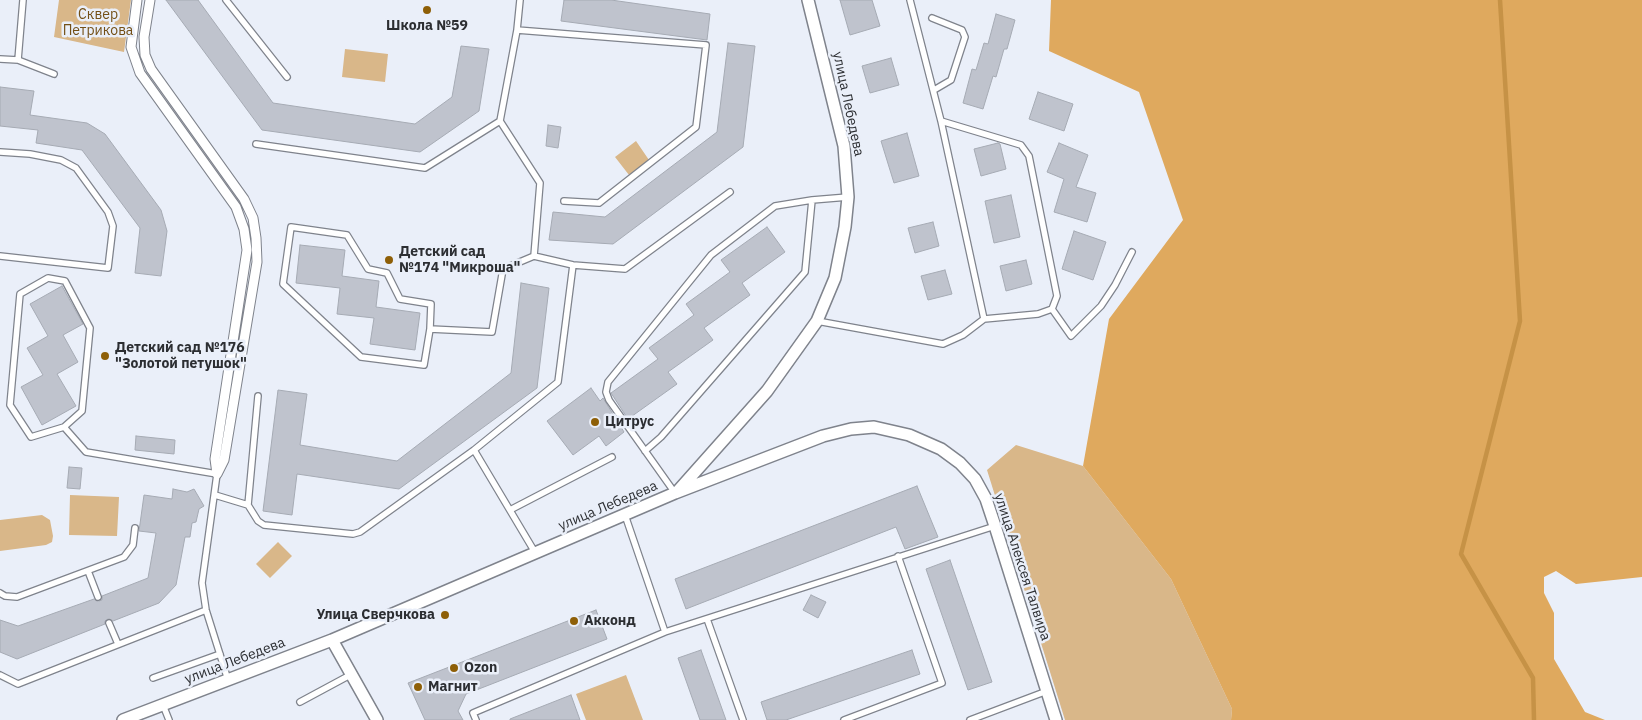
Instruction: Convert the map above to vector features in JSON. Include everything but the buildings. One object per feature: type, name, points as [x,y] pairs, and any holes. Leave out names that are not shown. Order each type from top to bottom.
[{"type":"street","points":[[137,0],[131,47],[140,73],[236,207],[244,229],[246,250],[215,459],[217,474]]},
{"type":"street","points":[[150,0],[144,37],[145,55],[151,70],[244,199],[253,218],[256,238],[257,262],[224,460],[217,474]]},
{"type":"street","name":"улица Лебедева","points":[[123,720],[332,640],[675,494],[767,391],[817,321],[835,278],[846,227],[848,197],[844,146],[808,0]]},
{"type":"street","name":"улица Алексея Талвира","points":[[675,494],[824,436],[852,429],[874,427],[909,435],[941,449],[960,463],[975,479],[986,499],[1056,720]]},
{"type":"street","points":[[332,640],[377,720]]},
{"type":"lane","points":[[18,60],[22,0]]},
{"type":"lane","points":[[226,0],[287,77]]},
{"type":"lane","points":[[520,0],[517,30],[500,121],[540,183],[534,256]]},
{"type":"lane","points":[[910,0],[934,90],[984,319]]},
{"type":"lane","points":[[932,18],[962,30],[965,37],[951,80],[934,90]]},
{"type":"lane","points":[[517,30],[706,45],[696,127],[599,203],[564,202]]},
{"type":"lane","points":[[0,59],[18,60],[54,74]]},
{"type":"lane","points":[[256,144],[425,168],[500,121]]},
{"type":"lane","points":[[817,321],[943,344],[963,335],[984,319],[1038,314],[1052,309],[1057,296],[1029,156],[1021,145],[941,121]]},
{"type":"lane","points":[[0,152],[30,154],[61,160],[76,168],[108,212],[113,226],[108,268],[0,256]]},
{"type":"lane","points":[[430,329],[492,332],[504,269],[534,256],[573,265],[625,269],[730,192]]},
{"type":"lane","points":[[675,494],[609,400],[606,392],[608,382],[711,255],[775,206],[848,197]]},
{"type":"lane","points":[[644,451],[661,437],[805,272],[812,200]]},
{"type":"lane","points":[[291,227],[347,235],[368,269],[386,273],[400,299],[431,304],[430,329],[424,365],[361,357],[283,284],[291,227]]},
{"type":"lane","points":[[1052,309],[1071,336],[1101,306],[1115,285],[1132,252]]},
{"type":"lane","points":[[258,396],[248,505],[258,521],[264,525],[353,534],[360,532],[474,450],[558,382],[573,265]]},
{"type":"lane","points":[[48,278],[65,281],[90,328],[82,411],[64,427],[31,437],[10,405],[20,294],[48,278]]},
{"type":"lane","points":[[64,427],[86,452],[217,474],[202,583],[206,610],[228,680]]},
{"type":"lane","points":[[474,450],[536,554]]},
{"type":"lane","points":[[510,510],[612,457]]},
{"type":"lane","points":[[215,495],[248,505]]},
{"type":"lane","points":[[626,515],[665,632]]},
{"type":"lane","points":[[476,720],[473,713],[665,632],[995,526]]},
{"type":"lane","points":[[0,593],[5,596],[17,596],[124,557],[133,545],[136,528]]},
{"type":"lane","points":[[844,720],[942,683],[898,556]]},
{"type":"lane","points":[[88,571],[98,597]]},
{"type":"lane","points":[[0,675],[18,684],[206,610]]},
{"type":"lane","points":[[707,620],[743,720]]},
{"type":"lane","points":[[109,623],[118,644]]},
{"type":"lane","points":[[153,678],[220,654]]},
{"type":"lane","points":[[300,702],[352,674]]},
{"type":"lane","points":[[970,720],[1046,691]]},
{"type":"lane","points":[[163,705],[169,720]]},
{"type":"green space","name":"Сквер Петрикова","points":[[59,0],[131,0],[124,52],[54,37]]},
{"type":"green space","points":[[345,49],[388,54],[385,82],[342,77]]},
{"type":"green space","points":[[636,141],[649,160],[629,175],[615,157]]},
{"type":"green space","points":[[1016,445],[1083,466],[1171,579],[1232,709],[1231,720],[1065,720],[987,470]]},
{"type":"green space","points":[[70,495],[119,497],[117,536],[69,535]]},
{"type":"green space","points":[[42,515],[50,520],[53,536],[52,542],[46,545],[0,551],[0,520]]},
{"type":"green space","points":[[278,542],[292,556],[270,578],[256,564]]},
{"type":"green space","points":[[626,675],[643,720],[586,720],[576,694]]},
{"type":"shaded area","points":[[1051,0],[1642,0],[1642,577],[1576,584],[1556,571],[1544,577],[1544,593],[1554,613],[1554,659],[1585,712],[1605,720],[1231,720],[1232,709],[1171,579],[1083,466],[1109,319],[1183,220],[1139,92],[1049,51]]},
{"type":"waterway","points":[[1500,0],[1520,321],[1461,554],[1533,678],[1534,720]]},
{"type":"place","name":"Школа №59","points":[[427,10]]},
{"type":"place","name":"Детский сад №174 \"Микроша\"","points":[[389,260]]},
{"type":"place","name":"Детский сад №176 \"Золотой петушок\"","points":[[105,356]]},
{"type":"place","name":"Цитрус","points":[[595,422]]},
{"type":"place","name":"Улица Сверчкова","points":[[445,615]]},
{"type":"place","name":"Акконд","points":[[574,621]]},
{"type":"place","name":"Ozon","points":[[454,668]]},
{"type":"place","name":"Магнит","points":[[418,687]]}]
